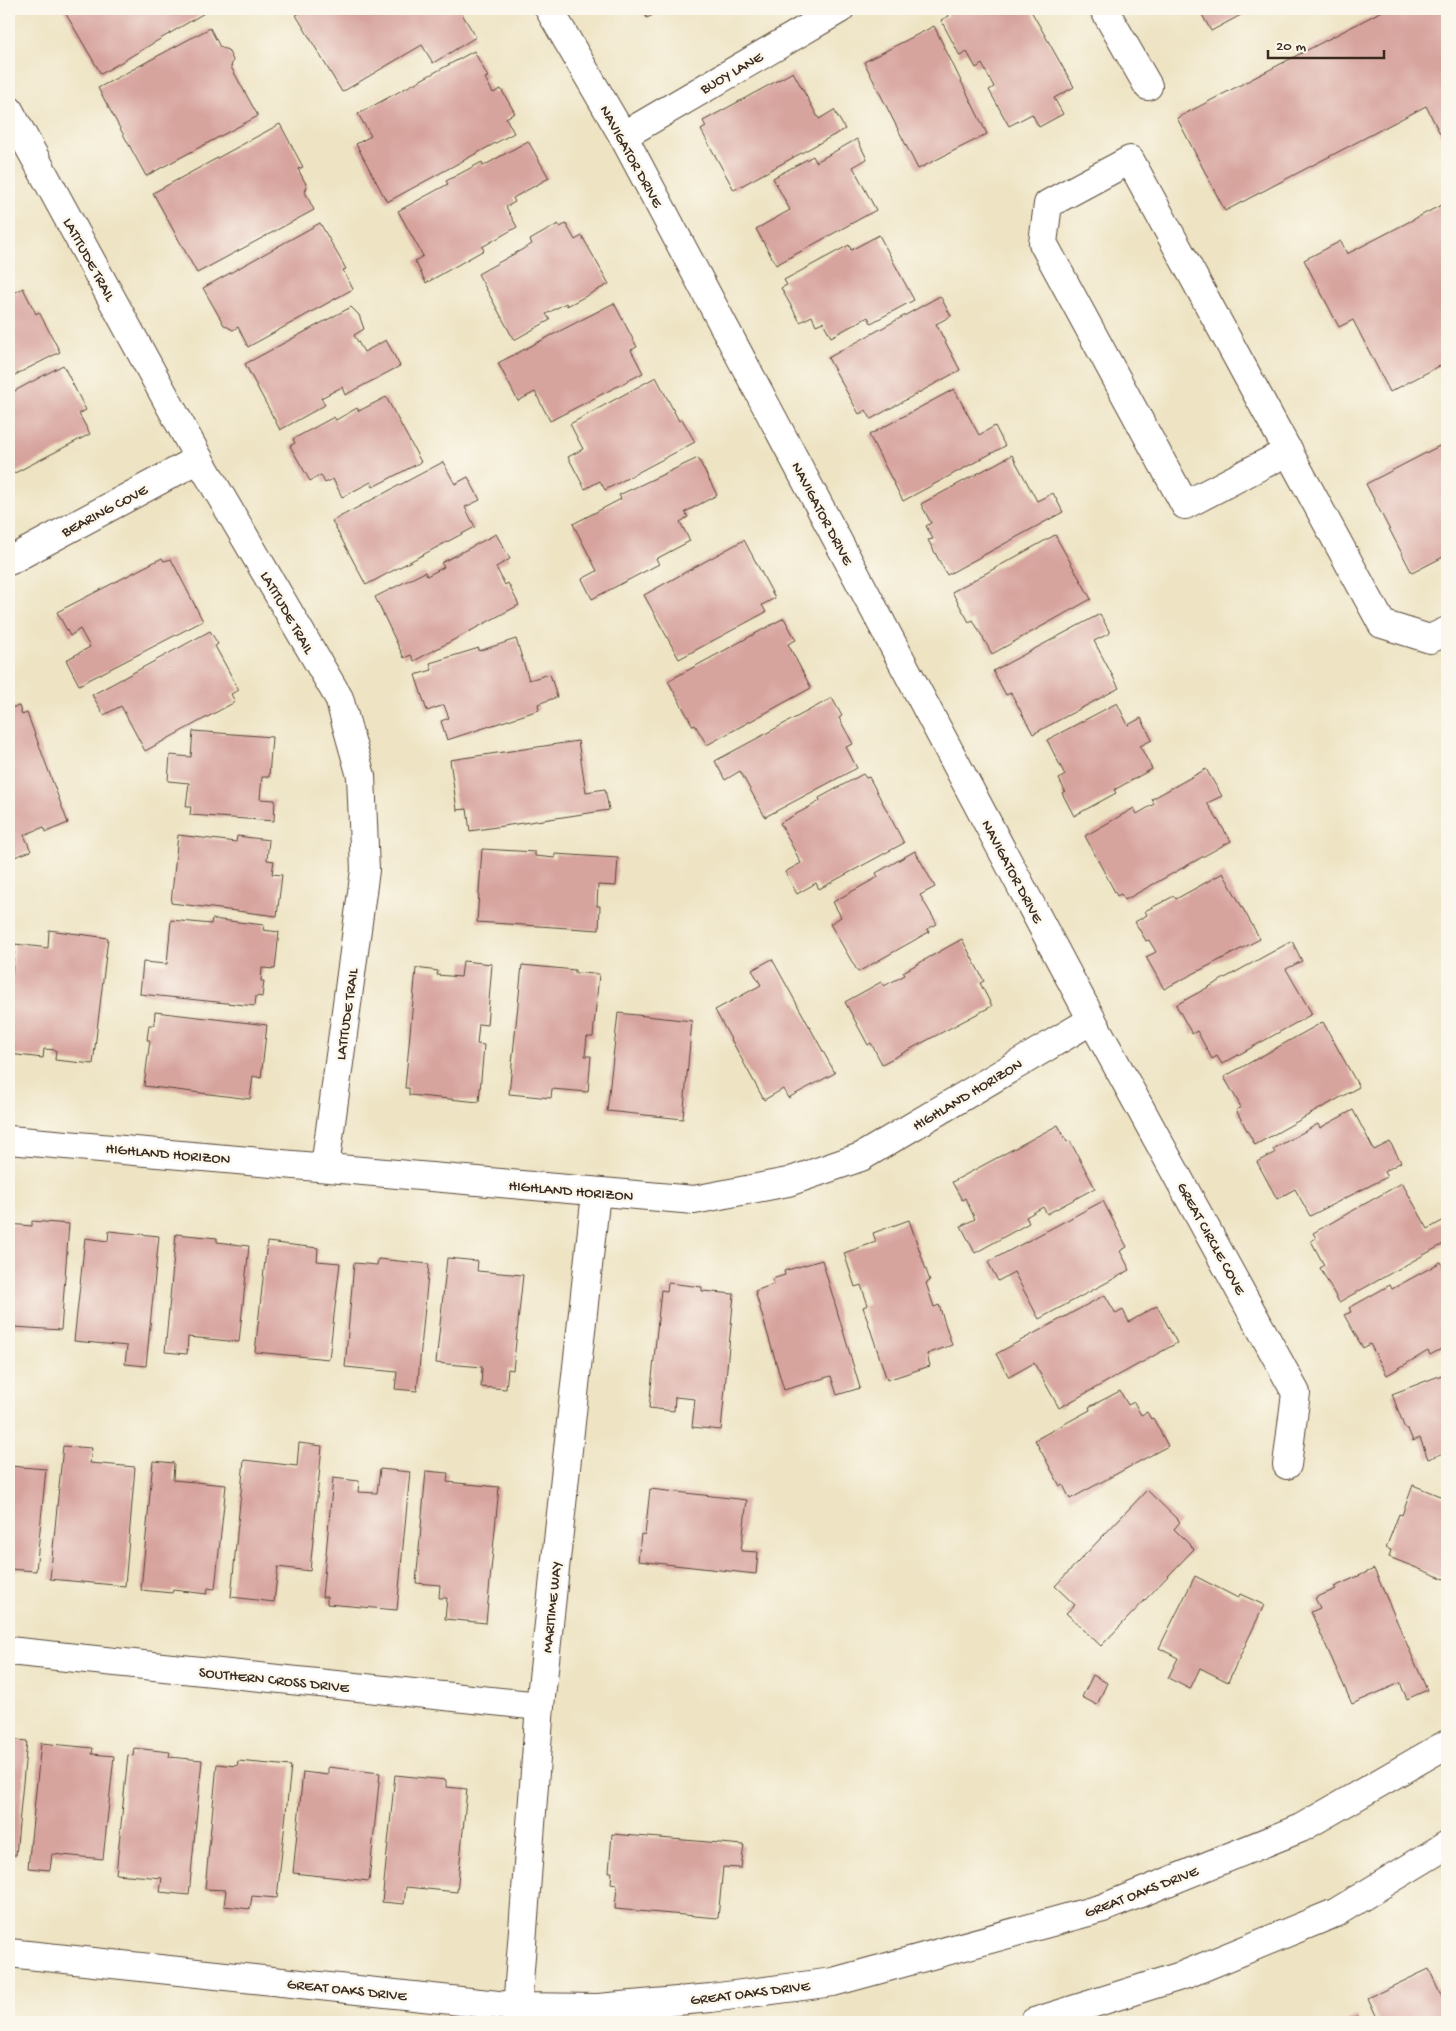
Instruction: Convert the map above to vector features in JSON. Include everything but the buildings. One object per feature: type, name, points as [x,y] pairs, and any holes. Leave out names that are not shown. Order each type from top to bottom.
[{"type":"street","name":"NAVIGATOR DRIVE","points":[[549,9],[623,136],[1092,1020]]},
{"type":"street","name":"BUOY LANE","points":[[623,136],[840,9]]},
{"type":"street","points":[[1104,9],[1148,86]]},
{"type":"street","name":"LATITUDE TRAIL","points":[[9,110],[199,458],[339,698],[360,776],[364,870],[325,1167]]},
{"type":"street","points":[[1289,451],[1185,505],[1043,243],[1048,204],[1130,160],[1289,451],[1382,624],[1430,639],[1447,631]]},
{"type":"street","name":"BEARING COVE","points":[[9,561],[199,458]]},
{"type":"street","name":"HIGHLAND HORIZON","points":[[9,1140],[694,1200],[788,1182],[861,1157],[1092,1020]]},
{"type":"street","name":"GREAT CIRCLE COVE","points":[[1092,1020],[1296,1392],[1287,1465]]},
{"type":"street","name":"MARITIME WAY","points":[[516,2015],[540,1706],[596,1192]]},
{"type":"street","name":"SOUTHERN CROSS DRIVE","points":[[9,1651],[540,1706]]},
{"type":"street","name":"GREAT OAKS DRIVE","points":[[9,1953],[516,2015],[711,1998],[833,1982],[1102,1908],[1301,1828],[1447,1744]]},
{"type":"street","points":[[1034,2022],[1184,1975],[1335,1913],[1447,1845]]}]
